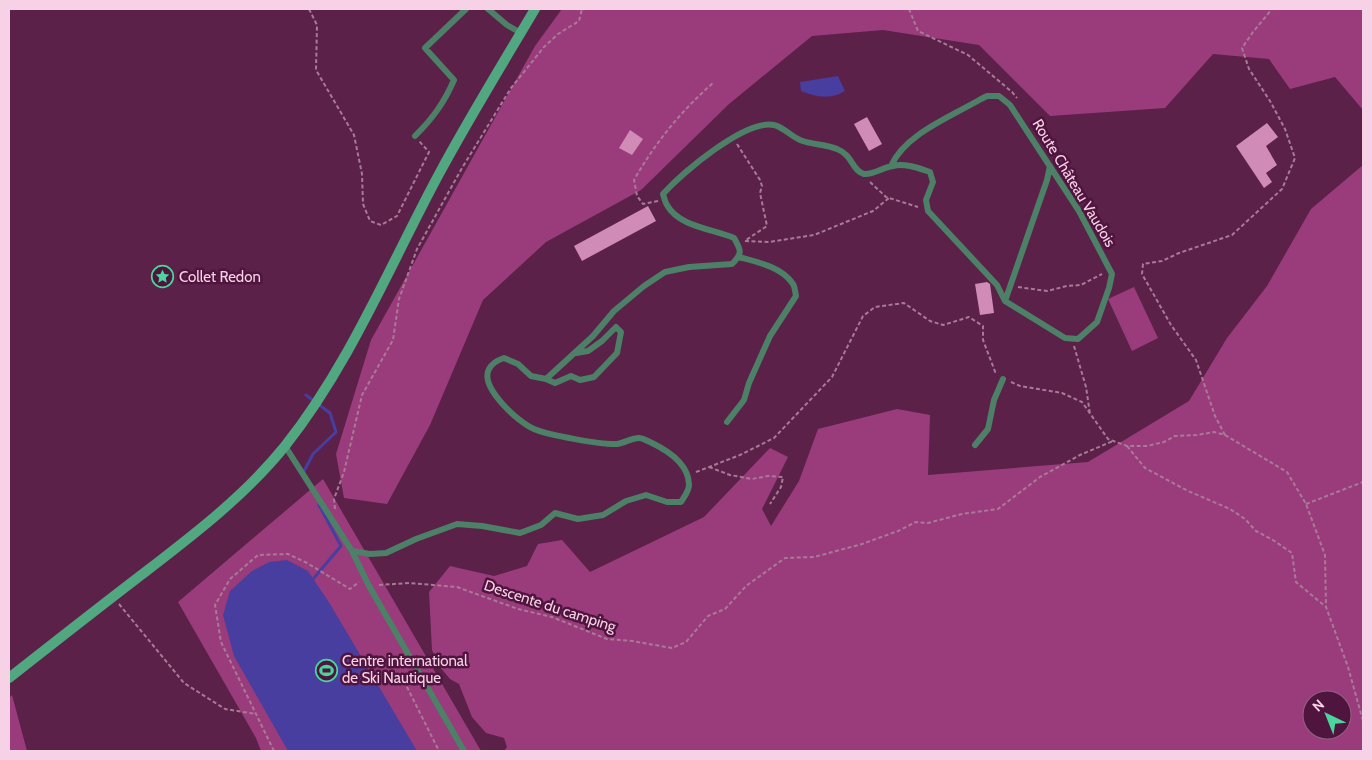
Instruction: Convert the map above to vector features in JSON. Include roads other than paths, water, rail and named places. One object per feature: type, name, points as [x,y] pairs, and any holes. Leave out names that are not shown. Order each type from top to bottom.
[{"type":"main road","points":[[9,678],[222,510],[285,446],[327,385],[368,313],[439,173],[536,9]]},
{"type":"lane","points":[[415,136],[432,118],[449,92],[454,80],[425,48],[466,9]]},
{"type":"lane","points":[[488,9],[507,25],[521,33]]},
{"type":"lane","name":"Route Château Vaudois","points":[[891,166],[895,158],[926,129],[980,99],[987,96],[1000,96],[1010,105],[1079,211],[1112,274],[1097,322],[1078,339],[1065,338],[1005,301]]},
{"type":"lane","points":[[546,379],[593,336],[614,311],[644,286],[665,272],[689,267],[732,264],[739,257],[740,249],[734,238],[691,224],[678,217],[667,206],[663,194],[695,164],[753,126],[774,125],[800,140],[836,148],[846,153],[857,171],[865,174],[891,166],[914,166],[930,172],[933,182],[926,200],[928,211],[997,285],[1005,301]]},
{"type":"lane","points":[[1005,301],[1047,180],[1050,166]]},
{"type":"lane","points":[[727,422],[744,400],[749,383],[770,336],[796,296],[794,285],[786,277],[764,264],[739,257]]},
{"type":"lane","points":[[352,551],[370,554],[386,553],[416,539],[457,524],[482,526],[520,533],[541,525],[555,513],[578,518],[603,515],[626,501],[646,495],[667,502],[681,502],[690,488],[688,475],[675,457],[660,447],[640,438],[616,444],[594,442],[533,429],[500,402],[487,380],[488,369],[495,361],[504,358],[518,364],[532,376],[555,383],[571,376],[580,380],[594,378],[617,353],[621,332],[616,327],[588,352],[576,353]]},
{"type":"lane","points":[[975,446],[988,430],[994,400],[1003,379]]},
{"type":"lane","points":[[285,446],[352,551],[369,586],[464,751]]},
{"type":"waterway","points":[[303,473],[313,454],[336,432],[330,413],[306,395]]},
{"type":"waterway","points":[[313,579],[341,546],[319,505]]},
{"type":"place","name":"Collet Redon","points":[[163,277]]},
{"type":"place","name":"Centre international de Ski Nautique","points":[[326,670]]}]
